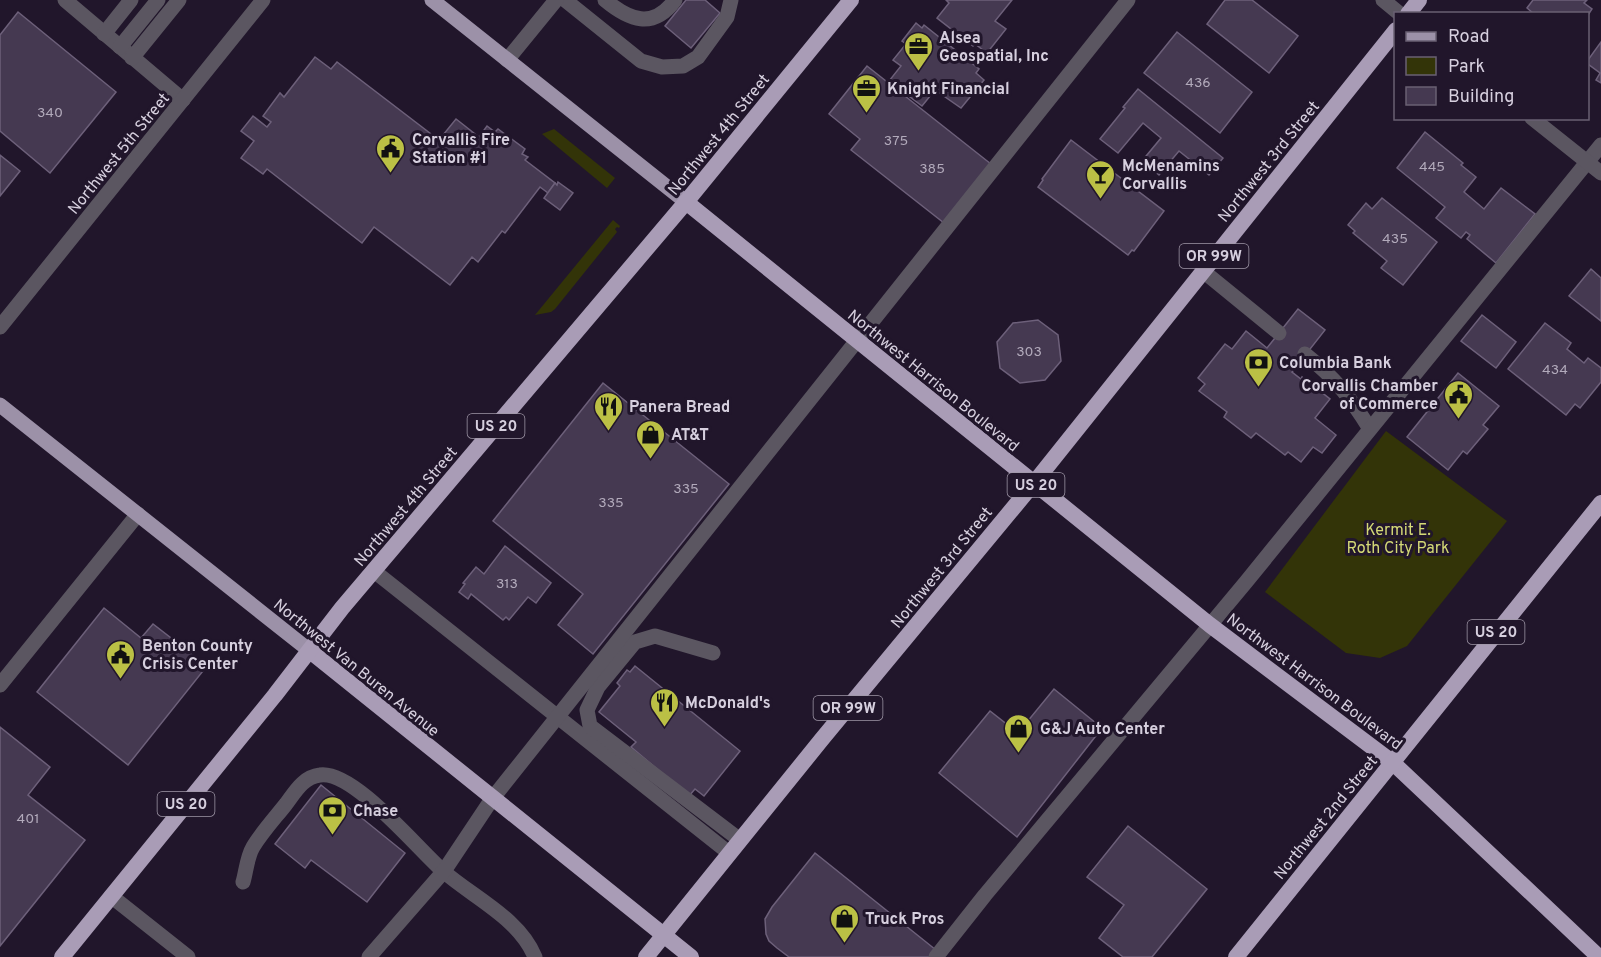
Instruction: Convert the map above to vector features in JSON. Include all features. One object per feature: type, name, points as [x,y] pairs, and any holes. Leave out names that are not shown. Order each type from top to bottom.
[{"type":"highway","name":"Northwest 4th Street","points":[[62,957],[374,571],[686,202],[851,0]]},
{"type":"highway","points":[[1410,12],[1419,0]]},
{"type":"highway","name":"Northwest 3rd Street","points":[[646,957],[1034,483],[1394,31]]},
{"type":"highway","name":"Northwest Harrison Boulevard","points":[[686,202],[1210,625],[1392,762],[1599,957]]},
{"type":"highway","name":"Northwest 2nd Street","points":[[1236,957],[1601,502]]},
{"type":"highway","name":"Northwest Van Buren Avenue","points":[[310,651],[691,957]]},
{"type":"main road","name":"Northwest Harrison Boulevard","points":[[432,0],[686,202]]},
{"type":"main road","name":"Northwest Van Buren Avenue","points":[[0,405],[310,651]]},
{"type":"street","points":[[65,0],[183,100]]},
{"type":"street","points":[[102,32],[131,0]]},
{"type":"street","points":[[120,47],[158,0]]},
{"type":"street","points":[[132,58],[179,0]]},
{"type":"street","name":"Northwest 5th Street","points":[[0,327],[263,0]]},
{"type":"street","points":[[507,60],[556,0]]},
{"type":"street","points":[[565,0],[641,61],[662,67],[683,66],[698,57],[727,17],[731,0]]},
{"type":"street","points":[[605,0],[618,10],[638,20],[652,19],[675,0]]},
{"type":"street","points":[[369,957],[444,871],[492,799],[1128,0]]},
{"type":"street","points":[[1383,0],[1398,12]]},
{"type":"street","points":[[1534,120],[1601,173]]},
{"type":"street","points":[[936,957],[1601,145]]},
{"type":"street","points":[[1203,271],[1279,333]]},
{"type":"street","points":[[1305,354],[1330,375],[1350,397],[1370,429]]},
{"type":"street","points":[[0,685],[138,514]]},
{"type":"street","points":[[374,571],[557,717],[734,847]]},
{"type":"street","points":[[713,653],[655,636],[634,642],[598,687],[587,710],[590,726],[734,847]]},
{"type":"street","points":[[243,882],[252,848],[303,782],[318,775],[339,778],[357,788],[444,871],[523,934],[535,957]]},
{"type":"street","points":[[111,896],[188,957]]},
{"type":"green space","points":[[554,129],[615,178],[607,188],[542,134]]},
{"type":"green space","points":[[613,220],[620,226],[615,229],[617,232],[555,309],[535,315]]},
{"type":"green space","name":"Kermit E. Roth City Park","points":[[1386,431],[1507,521],[1407,646],[1380,658],[1346,653],[1265,592]]},
{"type":"building","points":[[686,0],[705,0],[720,13],[691,48],[665,26]]},
{"type":"building","points":[[946,0],[1012,0],[995,21],[1006,29],[987,53],[975,44],[973,46],[937,18],[949,3]]},
{"type":"building","points":[[1225,0],[1252,0],[1298,36],[1269,73],[1207,24]]},
{"type":"building","points":[[1533,0],[1587,0],[1584,3],[1592,9],[1589,14],[1532,12],[1527,8]]},
{"type":"building","points":[[18,12],[116,92],[50,173],[0,131],[0,35]]},
{"type":"building","points":[[916,23],[922,28],[924,25],[979,69],[976,73],[984,80],[961,108],[935,90],[922,106],[889,81],[901,66],[893,60],[906,44],[902,41]]},
{"type":"building","points":[[1177,32],[1252,92],[1220,133],[1144,73]]},
{"type":"building","points":[[1601,42],[1601,83],[1596,80],[1600,73],[1589,65],[1589,59]]},
{"type":"building","points":[[315,57],[331,69],[337,62],[439,140],[456,119],[479,137],[487,126],[495,132],[498,129],[525,149],[522,154],[528,157],[525,160],[555,183],[548,193],[540,187],[505,233],[502,231],[478,262],[472,257],[450,285],[374,227],[362,243],[267,169],[263,174],[241,158],[254,141],[241,131],[253,116],[267,127],[271,122],[263,116],[280,93],[284,97]]},
{"type":"building","points":[[867,66],[991,164],[944,223],[851,150],[860,139],[829,114]]},
{"type":"building","points":[[1138,89],[1223,158],[1209,175],[1179,151],[1159,175],[1142,161],[1161,138],[1143,123],[1118,153],[1100,139]]},
{"type":"building","points":[[1425,132],[1463,163],[1461,165],[1476,177],[1464,192],[1484,209],[1501,188],[1535,214],[1496,263],[1467,239],[1470,235],[1466,232],[1461,238],[1436,218],[1445,207],[1397,168]]},
{"type":"building","name":"McMenamins Corvallis","points":[[1071,140],[1164,211],[1134,251],[1132,250],[1128,255],[1038,187]]},
{"type":"building","points":[[0,155],[20,171],[0,196]]},
{"type":"building","points":[[558,182],[573,193],[560,210],[544,198]]},
{"type":"building","points":[[1382,198],[1437,242],[1403,285],[1381,268],[1387,261],[1353,233],[1355,231],[1348,225],[1366,203],[1372,209]]},
{"type":"building","points":[[1591,269],[1601,278],[1601,321],[1569,296]]},
{"type":"building","name":"Columbia Bank","points":[[1298,309],[1325,330],[1292,372],[1330,399],[1315,418],[1336,435],[1322,453],[1313,447],[1301,462],[1288,452],[1285,455],[1256,433],[1251,438],[1224,417],[1227,412],[1199,391],[1205,384],[1198,378],[1225,344],[1232,349],[1246,331],[1267,348]]},
{"type":"building","points":[[1482,315],[1516,342],[1496,368],[1461,341]]},
{"type":"building","points":[[1038,320],[1058,335],[1061,361],[1045,380],[1020,383],[1000,368],[997,342],[1013,323]]},
{"type":"building","points":[[1545,323],[1571,343],[1567,349],[1584,363],[1588,358],[1601,368],[1601,382],[1580,408],[1575,404],[1566,415],[1508,369]]},
{"type":"building","points":[[1458,373],[1499,406],[1483,425],[1488,429],[1467,454],[1463,451],[1448,470],[1407,437]]},
{"type":"building","points":[[603,383],[729,484],[593,654],[558,625],[583,594],[493,521]]},
{"type":"building","points":[[505,546],[551,583],[536,603],[528,597],[509,620],[506,617],[503,620],[471,594],[468,599],[459,592],[476,567],[484,574]]},
{"type":"building","points":[[104,608],[141,638],[153,624],[207,666],[128,765],[37,692]]},
{"type":"building","name":"McDonald's","points":[[635,666],[740,751],[704,796],[695,789],[689,796],[631,747],[636,742],[599,712],[620,686],[617,683],[627,670],[630,672]]},
{"type":"building","name":"G&J Auto Center","points":[[1054,689],[1102,728],[1017,837],[939,773],[990,711],[1018,733]]},
{"type":"building","points":[[0,727],[50,767],[28,795],[85,840],[0,946]]},
{"type":"building","name":"Chase","points":[[321,785],[405,853],[367,902],[311,860],[305,868],[275,844]]},
{"type":"building","points":[[1128,826],[1207,889],[1152,957],[1123,957],[1099,938],[1124,905],[1087,877]]},
{"type":"building","points":[[815,853],[936,950],[930,957],[789,957],[777,948],[769,941],[766,934],[765,919]]},
{"type":"place","name":"Alsea Geospatial, Inc","points":[[918,72]]},
{"type":"place","name":"Knight Financial","points":[[866,114]]},
{"type":"place","name":"Corvallis Fire Station #1","points":[[391,174]]},
{"type":"place","name":"McMenamins Corvallis","points":[[1101,200]]},
{"type":"place","name":"Columbia Bank","points":[[1258,388]]},
{"type":"place","name":"Corvallis Chamber of Commerce","points":[[1459,420]]},
{"type":"place","name":"Panera Bread","points":[[608,432]]},
{"type":"place","name":"AT&T","points":[[650,460]]},
{"type":"place","name":"Benton County Crisis Center","points":[[121,680]]},
{"type":"place","name":"McDonald's","points":[[664,728]]},
{"type":"place","name":"G&J Auto Center","points":[[1019,754]]},
{"type":"place","name":"Chase","points":[[332,836]]},
{"type":"place","name":"Truck Pros","points":[[844,944]]}]
